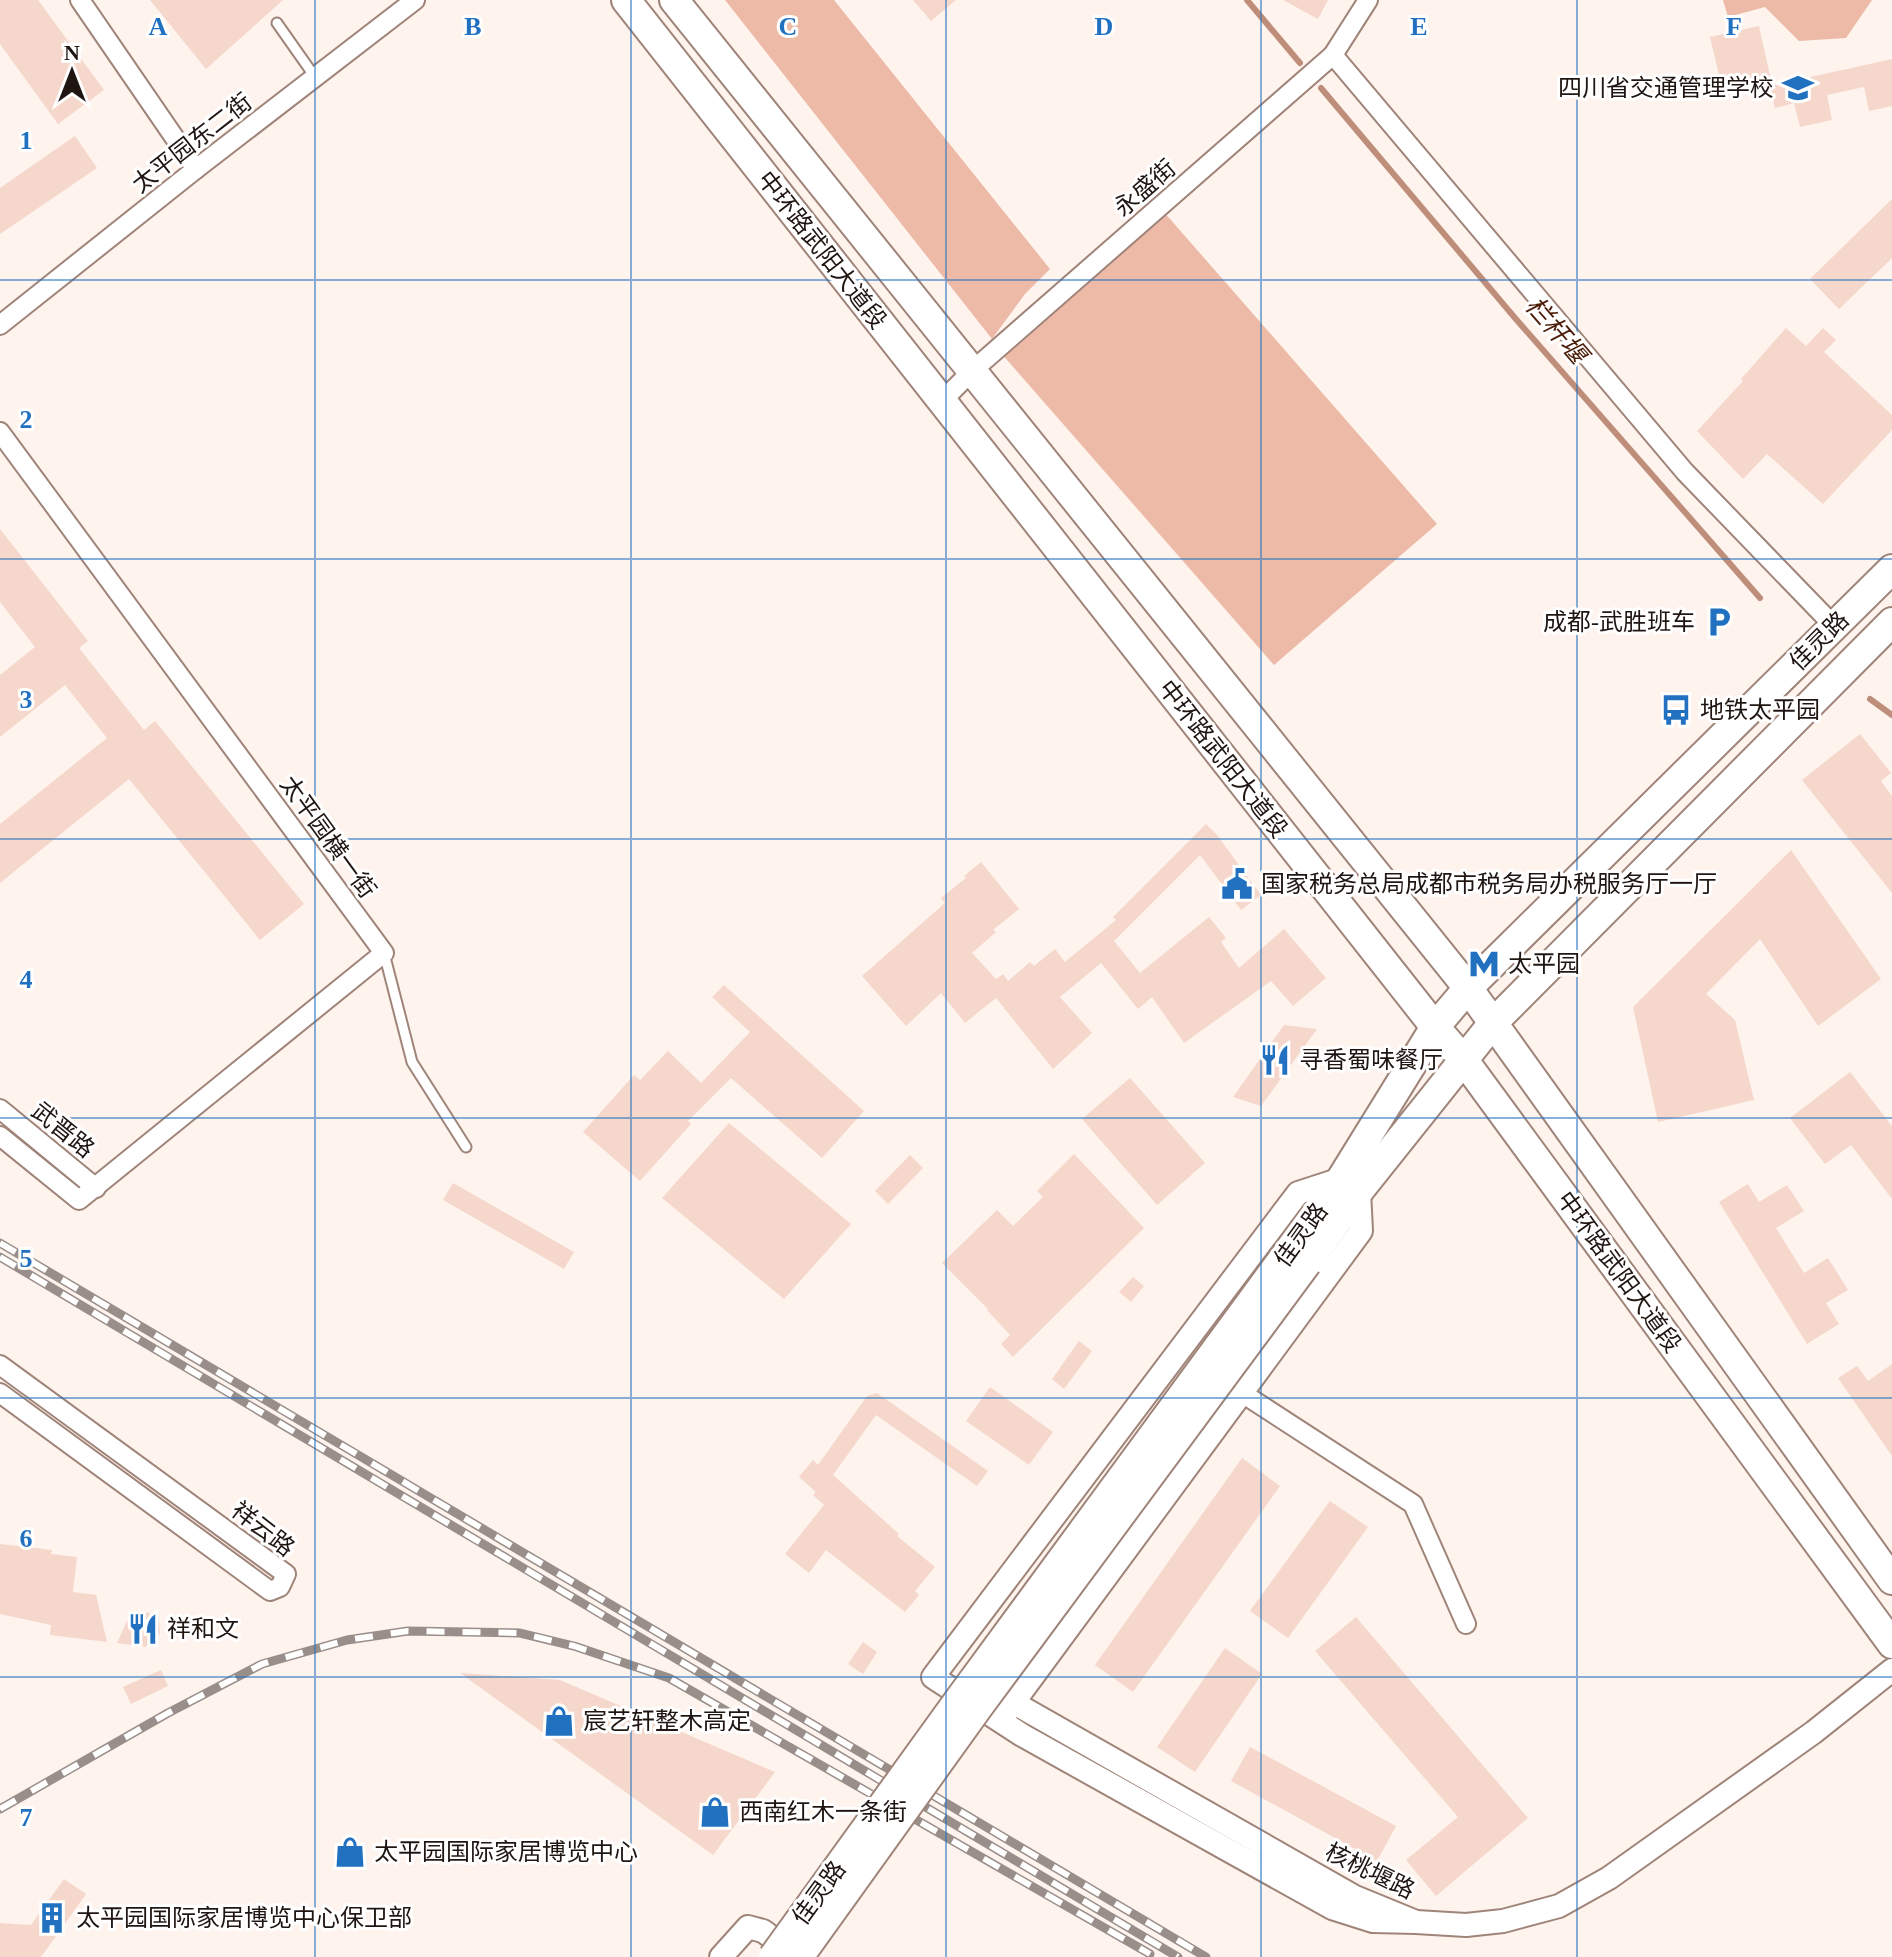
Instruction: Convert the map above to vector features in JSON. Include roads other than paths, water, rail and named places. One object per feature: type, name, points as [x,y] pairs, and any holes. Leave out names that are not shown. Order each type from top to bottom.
[{"type":"main road","name":"中环路武阳大道段","points":[[626,0],[1463,1059],[1892,1644]]},
{"type":"main road","name":"中环路武阳大道段","points":[[674,0],[1468,988],[1892,1580]]},
{"type":"main road","name":"佳灵路","points":[[1350,1185],[1435,1027],[1468,988],[1892,569]]},
{"type":"main road","name":"佳灵路","points":[[799,1957],[1350,1185],[1493,1023],[1892,622]]},
{"type":"main road","name":"佳灵路","points":[[773,1957],[960,1698],[1297,1258]]},
{"type":"street","points":[[80,0],[196,169]]},
{"type":"street","name":"太平园东二街","points":[[0,325],[415,0]]},
{"type":"street","name":"永盛街","points":[[941,402],[972,371],[1333,55],[1368,0]]},
{"type":"street","points":[[1333,55],[1685,472],[1834,626]]},
{"type":"street","name":"太平园横一街","points":[[0,432],[384,953]]},
{"type":"street","points":[[96,1188],[384,953]]},
{"type":"street","name":"武晋路","points":[[0,1109],[96,1188],[79,1200],[0,1136]]},
{"type":"street","points":[[999,1721],[1361,1231],[1350,1185],[1298,1193],[933,1677],[999,1721],[1332,1908],[1373,1921],[1416,1922]]},
{"type":"street","name":"祥云路","points":[[0,1365],[286,1574],[280,1587],[270,1591],[0,1393]]},
{"type":"street","points":[[1242,1393],[1413,1504],[1466,1624]]},
{"type":"street","name":"核桃堰路","points":[[948,1659],[1014,1703],[1355,1897],[1416,1922],[1478,1924],[1503,1921],[1559,1906],[1609,1878],[1814,1732],[1892,1670]]},
{"type":"street","points":[[721,1957],[748,1927],[763,1931],[799,1957]]},
{"type":"lane","points":[[277,23],[315,77]]},
{"type":"lane","points":[[384,953],[412,1062],[466,1147]]},
{"type":"waterway","name":"栏杆堰","points":[[1247,0],[1300,63]]},
{"type":"waterway","name":"栏杆堰","points":[[1321,88],[1515,318],[1760,598]]},
{"type":"waterway","name":"栏杆堰","points":[[1870,699],[1892,715]]},
{"type":"railway","points":[[0,1243],[1206,1957]]},
{"type":"railway","points":[[0,1257],[1178,1957]]},
{"type":"railway","points":[[0,1809],[168,1713],[262,1664],[347,1640],[408,1631],[520,1633],[574,1646],[669,1678],[1150,1954]]},
{"type":"place","name":"四川省交通管理学校","points":[[1798,88]]},
{"type":"place","name":"成都-武胜班车","points":[[1719,622]]},
{"type":"place","name":"地铁太平园","points":[[1676,710]]},
{"type":"place","name":"国家税务总局成都市税务局办税服务厅一厅","points":[[1237,884]]},
{"type":"place","name":"太平园","points":[[1484,964]]},
{"type":"place","name":"寻香蜀味餐厅","points":[[1275,1060]]},
{"type":"place","name":"祥和文","points":[[143,1629]]},
{"type":"place","name":"宸艺轩整木高定","points":[[559,1721]]},
{"type":"place","name":"西南红木一条街","points":[[715,1812]]},
{"type":"place","name":"太平园国际家居博览中心","points":[[350,1852]]},
{"type":"place","name":"太平园国际家居博览中心保卫部","points":[[52,1918]]}]
